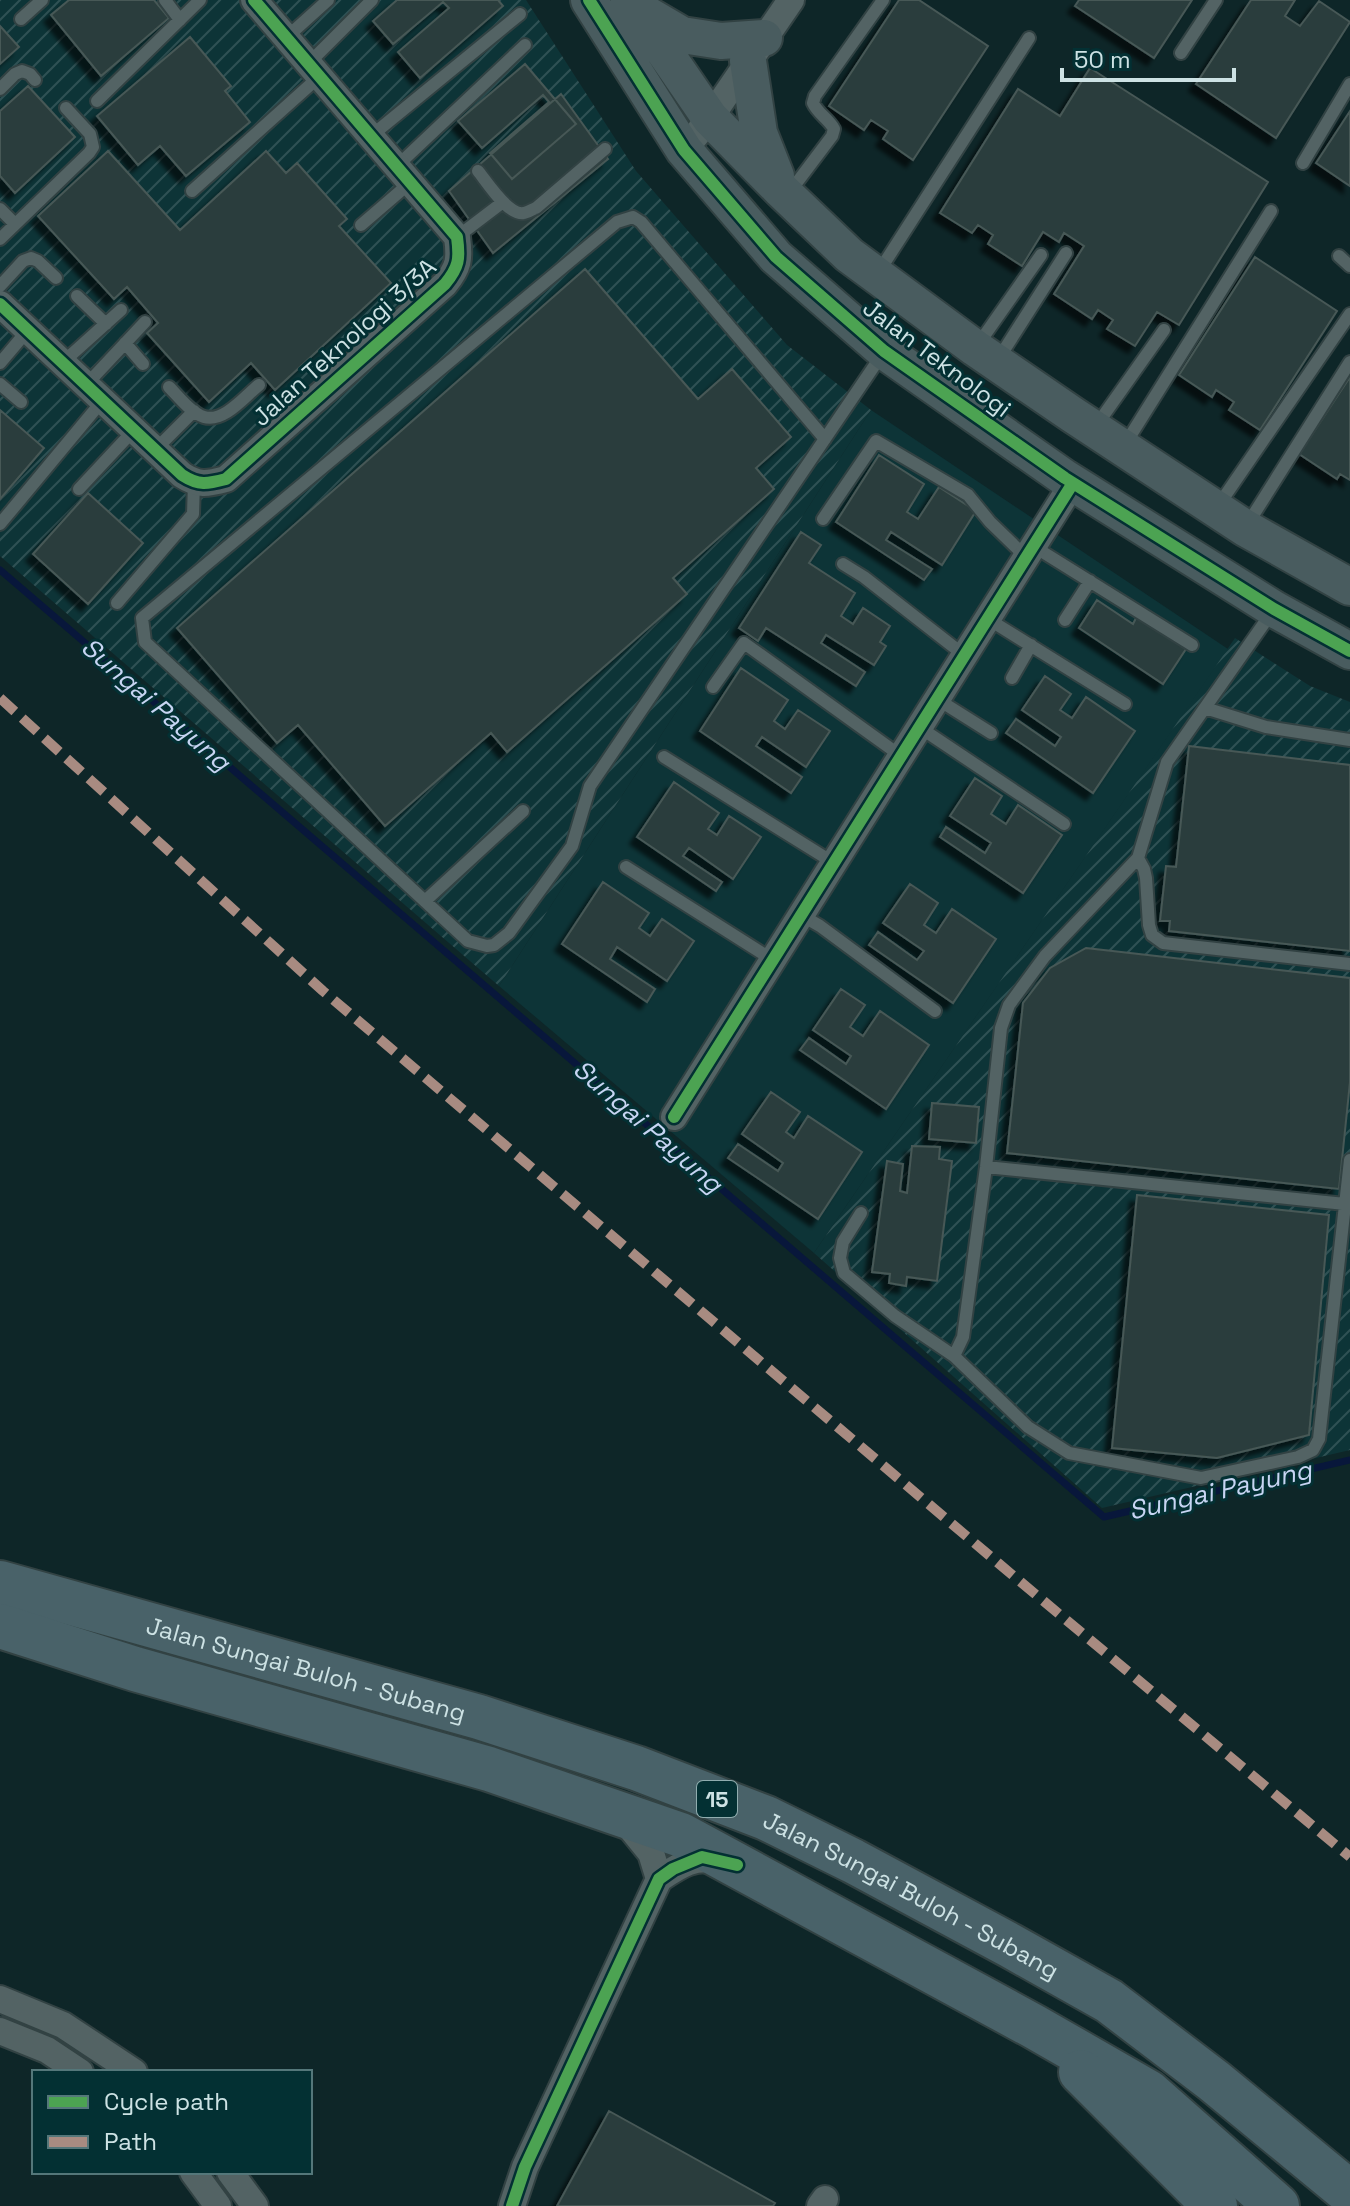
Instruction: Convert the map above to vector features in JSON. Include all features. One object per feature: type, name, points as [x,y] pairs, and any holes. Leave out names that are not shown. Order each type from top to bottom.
[{"type":"highway","name":"Jalan Sungai Buloh - Subang","points":[[0,1583],[479,1717],[636,1768],[766,1818],[867,1868],[1109,2001],[1214,2081],[1350,2193]]},
{"type":"highway","name":"Jalan Sungai Buloh - Subang","points":[[0,1626],[135,1669],[489,1769],[681,1835],[1148,2092],[1277,2206]]},
{"type":"highway","points":[[1033,2026],[1215,2206]]},
{"type":"street","name":"Jalan Teknologi 3/3A","points":[[194,483],[226,479],[445,284],[455,271],[459,255],[457,237],[254,0]]},
{"type":"street","name":"Jalan Teknologi","points":[[589,0],[684,150],[776,257],[884,351],[1073,483],[1274,609],[1350,651]]},
{"type":"street","points":[[684,150],[710,118],[791,0]]},
{"type":"street","name":"Jalan Teknologi","points":[[631,3],[710,118],[849,255],[986,356],[1108,438],[1231,518],[1350,587]]},
{"type":"street","points":[[631,3],[682,35],[756,50]]},
{"type":"street","points":[[756,50],[759,133],[784,193]]},
{"type":"street","points":[[2,305],[194,483]]},
{"type":"street","points":[[674,1117],[1073,483]]},
{"type":"street","points":[[619,1814],[651,1853],[659,1879]]},
{"type":"street","points":[[512,2206],[525,2167],[659,1879],[673,1869],[702,1857],[737,1865]]},
{"type":"street","points":[[0,1999],[63,2025],[131,2070]]},
{"type":"street","points":[[0,2031],[47,2050],[77,2070]]},
{"type":"street","points":[[194,2174],[218,2206]]},
{"type":"street","points":[[231,2174],[255,2206]]},
{"type":"lane","points":[[21,19],[42,0]]},
{"type":"lane","points":[[165,0],[180,20]]},
{"type":"lane","points":[[97,101],[200,0]]},
{"type":"lane","points":[[287,37],[328,0]]},
{"type":"lane","points":[[192,191],[314,70],[372,0]]},
{"type":"lane","points":[[784,193],[832,136],[834,129],[816,110],[813,103],[815,96],[883,0]]},
{"type":"lane","points":[[1181,53],[1216,0]]},
{"type":"lane","points":[[371,136],[520,14]]},
{"type":"lane","points":[[876,275],[1029,38]]},
{"type":"lane","points":[[361,225],[404,174],[525,45]]},
{"type":"lane","points":[[0,89],[22,71],[35,80]]},
{"type":"lane","points":[[1303,163],[1350,84]]},
{"type":"lane","points":[[0,239],[93,147],[90,134],[66,108]]},
{"type":"lane","points":[[478,171],[503,202],[515,212],[525,213],[536,208],[605,149]]},
{"type":"lane","points":[[457,237],[503,202]]},
{"type":"lane","points":[[0,209],[15,224]]},
{"type":"lane","points":[[1108,438],[1271,211]]},
{"type":"lane","points":[[825,439],[641,222],[633,217],[628,218],[617,222],[142,618],[145,642],[468,941],[494,945],[509,933],[572,846],[590,786],[825,439],[884,351]]},
{"type":"lane","points":[[986,356],[1066,253]]},
{"type":"lane","points":[[986,356],[1041,255]]},
{"type":"lane","points":[[1339,256],[1350,266]]},
{"type":"lane","points":[[2,305],[23,261],[31,258],[38,261],[56,278]]},
{"type":"lane","points":[[77,296],[106,324]]},
{"type":"lane","points":[[62,363],[121,310]]},
{"type":"lane","points":[[1231,518],[1350,314]]},
{"type":"lane","points":[[0,524],[125,343],[145,322]]},
{"type":"lane","points":[[0,363],[28,330]]},
{"type":"lane","points":[[1108,438],[1164,330]]},
{"type":"lane","points":[[125,343],[143,364]]},
{"type":"lane","points":[[1231,518],[1350,362]]},
{"type":"lane","points":[[0,384],[21,402]]},
{"type":"lane","points":[[169,387],[194,411],[205,417],[222,415],[259,385]]},
{"type":"lane","points":[[156,449],[194,411]]},
{"type":"lane","points":[[79,489],[134,430]]},
{"type":"lane","points":[[823,519],[876,441],[968,495],[990,522],[1030,551],[1090,581],[1192,645]]},
{"type":"lane","points":[[117,603],[193,514],[194,483]]},
{"type":"lane","points":[[843,564],[964,655]]},
{"type":"lane","points":[[1065,620],[1090,581]]},
{"type":"lane","points":[[954,1356],[963,1337],[1001,1028],[1009,1005],[1045,956],[1138,858],[1167,762],[1274,609]]},
{"type":"lane","points":[[988,619],[1125,704]]},
{"type":"lane","points":[[713,687],[744,643],[901,756]]},
{"type":"lane","points":[[1012,678],[1031,645]]},
{"type":"lane","points":[[937,699],[991,733]]},
{"type":"lane","points":[[1205,708],[1266,727],[1350,740]]},
{"type":"lane","points":[[919,727],[1064,824]]},
{"type":"lane","points":[[664,757],[834,863]]},
{"type":"lane","points":[[425,901],[523,811]]},
{"type":"lane","points":[[1138,858],[1146,878],[1149,925],[1152,935],[1163,943],[1350,964]]},
{"type":"lane","points":[[626,867],[773,960]]},
{"type":"lane","points":[[801,915],[935,1011]]},
{"type":"lane","points":[[861,1213],[843,1242],[840,1258],[844,1273],[895,1316],[954,1356],[1028,1427],[1069,1453],[1201,1478],[1298,1457],[1313,1450],[1319,1439],[1350,1160]]},
{"type":"lane","points":[[986,1167],[1345,1204]]},
{"type":"shaded area","points":[[0,0],[526,0],[636,171],[787,345],[871,410],[499,986],[0,556]]},
{"type":"shaded area","points":[[871,410],[1228,649],[814,1253],[499,986]]},
{"type":"shaded area","points":[[1235,638],[1310,686],[1350,702],[1350,1450],[1102,1508],[814,1253]]},
{"type":"building","points":[[69,0],[154,0],[169,18],[101,76],[51,15]]},
{"type":"building","points":[[397,0],[498,0],[503,6],[420,78],[398,52],[449,8],[443,2],[393,44],[373,21]]},
{"type":"building","points":[[899,0],[919,0],[988,46],[913,160],[883,139],[888,131],[871,120],[864,130],[829,106]]},
{"type":"building","points":[[1079,0],[1192,0],[1154,58],[1075,6]]},
{"type":"building","points":[[1251,0],[1295,0],[1285,16],[1300,26],[1319,1],[1350,22],[1276,138],[1196,84]]},
{"type":"building","points":[[0,26],[19,47],[0,64]]},
{"type":"building","points":[[190,37],[231,86],[225,91],[250,122],[186,176],[160,146],[138,165],[97,116]]},
{"type":"building","points":[[525,64],[576,124],[512,179],[490,153],[549,102],[543,95],[482,148],[458,121]]},
{"type":"building","points":[[1090,68],[1268,182],[1179,325],[1157,312],[1135,346],[1107,329],[1113,320],[1098,310],[1092,319],[1054,294],[1084,246],[1064,233],[1059,242],[1043,232],[1022,266],[988,244],[993,235],[978,225],[972,233],[940,213],[1018,89],[1060,116]]},
{"type":"building","points":[[28,86],[75,137],[15,193],[0,176],[0,111]]},
{"type":"building","points":[[561,94],[608,159],[493,253],[449,191]]},
{"type":"building","points":[[1350,111],[1350,186],[1316,163]]},
{"type":"building","points":[[108,151],[180,230],[266,151],[286,173],[297,163],[347,219],[339,226],[391,283],[275,390],[251,363],[209,402],[147,333],[158,323],[127,287],[114,299],[38,216]]},
{"type":"building","points":[[1255,257],[1337,311],[1260,430],[1229,410],[1234,402],[1216,390],[1212,397],[1179,375]]},
{"type":"building","points":[[585,269],[698,399],[732,369],[791,437],[756,468],[774,489],[673,578],[687,594],[507,752],[491,733],[385,826],[298,725],[277,743],[177,628]]},
{"type":"building","points":[[1350,377],[1350,480],[1340,474],[1337,479],[1299,454]]},
{"type":"building","points":[[0,410],[44,448],[0,499]]},
{"type":"building","points":[[879,455],[924,484],[907,512],[918,519],[939,487],[976,511],[942,565],[891,532],[886,540],[932,569],[924,580],[836,522]]},
{"type":"building","points":[[88,493],[143,543],[88,604],[33,554]]},
{"type":"building","points":[[801,532],[821,545],[809,563],[855,593],[841,616],[853,624],[863,608],[890,626],[880,642],[886,646],[874,665],[826,635],[821,643],[865,672],[856,686],[766,628],[758,641],[739,628]]},
{"type":"building","points":[[1097,600],[1133,624],[1137,616],[1186,649],[1163,684],[1079,628]]},
{"type":"building","points":[[741,668],[788,700],[774,721],[785,729],[798,710],[830,731],[806,767],[762,737],[756,746],[802,777],[791,793],[700,731]]},
{"type":"building","points":[[1045,676],[1071,694],[1060,710],[1072,718],[1086,697],[1135,731],[1093,793],[1006,733],[1016,719],[1055,746],[1061,737],[1022,710]]},
{"type":"building","points":[[1189,746],[1350,765],[1350,951],[1169,931],[1170,921],[1160,921],[1166,866],[1176,867]]},
{"type":"building","points":[[975,778],[1002,796],[991,814],[1006,824],[1018,805],[1062,835],[1023,893],[940,837],[946,827],[985,853],[991,843],[950,816]]},
{"type":"building","points":[[674,782],[719,813],[708,829],[717,835],[729,816],[761,837],[733,879],[689,848],[683,856],[722,882],[716,891],[637,837]]},
{"type":"building","points":[[603,882],[649,913],[639,928],[650,936],[662,919],[694,941],[667,981],[617,947],[610,959],[655,989],[647,1002],[562,944]]},
{"type":"building","points":[[910,884],[938,903],[924,925],[936,933],[952,909],[996,939],[953,1003],[869,945],[878,932],[917,960],[924,951],[883,923]]},
{"type":"building","points":[[1086,948],[1350,978],[1350,1082],[1339,1189],[1007,1153],[1023,1003],[1050,968]]},
{"type":"building","points":[[841,989],[865,1005],[850,1027],[863,1036],[880,1011],[929,1045],[886,1109],[800,1050],[809,1038],[846,1064],[851,1056],[813,1030]]},
{"type":"building","points":[[771,1092],[800,1112],[786,1132],[794,1138],[808,1116],[862,1152],[818,1219],[728,1158],[738,1144],[778,1171],[783,1163],[742,1134]]},
{"type":"building","points":[[932,1103],[979,1107],[976,1143],[929,1139]]},
{"type":"building","points":[[912,1146],[940,1147],[939,1159],[952,1161],[937,1281],[907,1277],[906,1286],[889,1283],[890,1274],[872,1272],[887,1161],[903,1164],[900,1191],[907,1193]]},
{"type":"building","points":[[1137,1195],[1329,1215],[1309,1435],[1217,1458],[1112,1448]]},
{"type":"building","points":[[609,2111],[775,2203],[773,2206],[557,2206]]},
{"type":"waterway","name":"Sungai Payung","points":[[0,570],[1104,1517],[1350,1460]]},
{"type":"marked path","points":[[0,698],[323,991],[1350,1857]]},
{"type":"cycle path","points":[[0,304],[182,475],[193,481],[208,483],[226,479],[445,284],[457,262],[457,237],[254,0]]},
{"type":"cycle path","points":[[589,0],[684,150],[776,257],[884,351],[1065,478],[1274,609],[1350,651]]},
{"type":"cycle path","points":[[674,1117],[1073,483]]},
{"type":"cycle path","points":[[512,2206],[525,2167],[659,1879],[673,1869],[702,1857],[737,1865]]}]
